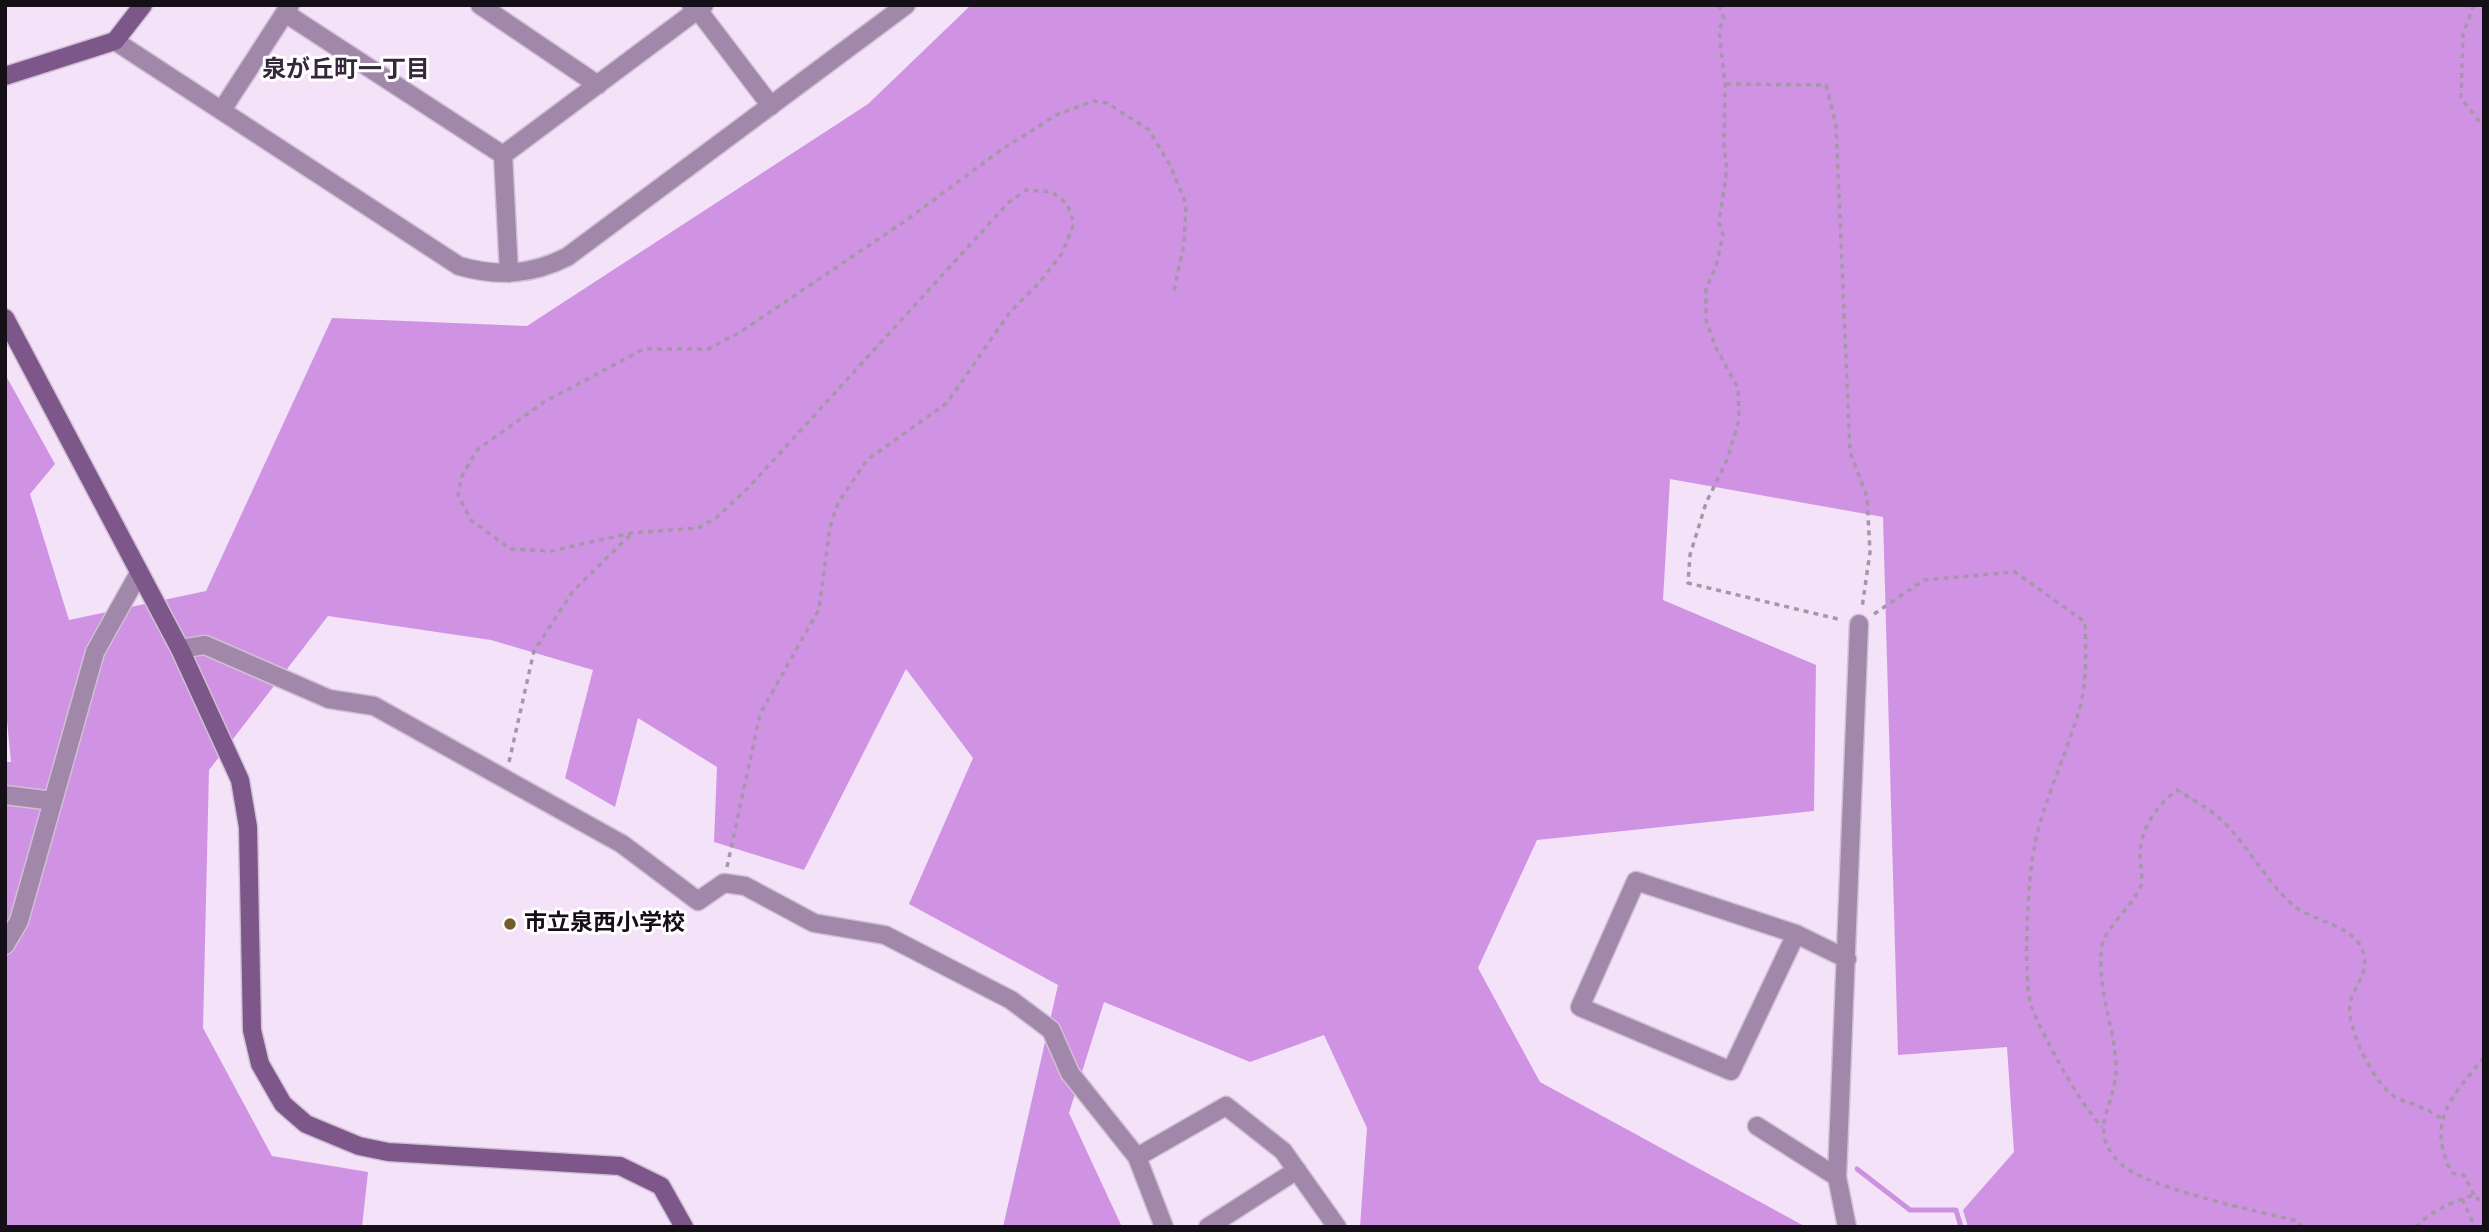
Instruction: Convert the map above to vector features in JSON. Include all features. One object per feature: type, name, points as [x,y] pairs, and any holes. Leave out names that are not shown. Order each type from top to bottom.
[{"type":"street","points":[[5,76],[115,41],[143,5]]},
{"type":"street","points":[[480,5],[598,85]]},
{"type":"street","points":[[115,41],[459,266],[481,272],[509,274],[526,273],[567,257],[906,5]]},
{"type":"street","points":[[503,155],[698,7],[771,106]]},
{"type":"street","points":[[222,110],[287,9],[503,155]]},
{"type":"street","points":[[503,155],[509,274]]},
{"type":"street","points":[[5,318],[138,575],[180,649],[240,780],[248,827],[254,1049],[283,1104],[306,1125],[359,1146],[388,1152],[620,1166],[662,1186],[684,1227]]},
{"type":"street","points":[[5,945],[19,921],[95,652],[138,575]]},
{"type":"street","points":[[1847,1227],[1837,1177],[1859,624]]},
{"type":"street","points":[[180,649],[205,645],[329,699],[374,706],[622,844],[698,901],[724,883],[744,886],[814,923],[885,934],[1011,1000],[1051,1030],[1069,1073],[1137,1157],[1164,1227]]},
{"type":"street","points":[[7,795],[53,802]]},
{"type":"street","points":[[1796,934],[1731,1071],[1580,1007],[1636,881],[1796,934],[1847,959]]},
{"type":"street","points":[[1137,1157],[1226,1106],[1283,1150],[1337,1227]]},
{"type":"street","points":[[1757,1126],[1837,1177]]},
{"type":"street","points":[[1208,1227],[1297,1170]]},
{"type":"path","points":[[1719,5],[1724,18],[1719,30],[1725,84],[1724,148],[1727,169],[1719,222],[1723,235],[1717,263],[1706,289],[1706,320],[1716,348],[1738,388],[1739,420],[1727,460],[1706,503],[1690,555],[1688,583],[1859,624],[1924,580],[2015,572],[2085,622],[2086,655],[2081,704],[2034,847],[2029,888],[2028,990],[2032,1008],[2063,1066],[2089,1114],[2102,1127]]},
{"type":"path","points":[[2474,5],[2463,34],[2461,98],[2484,127]]},
{"type":"path","points":[[1725,84],[1826,85],[1836,125],[1850,453],[1867,497],[1870,552],[1859,624]]},
{"type":"path","points":[[724,883],[760,714],[819,609],[830,527],[838,503],[867,460],[947,402],[1010,312],[1039,283],[1063,252],[1074,223],[1067,204],[1052,192],[1026,190],[1009,202],[748,488],[716,518],[698,528],[631,533],[551,551],[510,550],[471,520],[458,495],[462,476],[477,450],[544,402],[644,349],[708,349],[742,331],[1058,114],[1094,101],[1107,103],[1149,130],[1170,165],[1186,204],[1184,244],[1173,295]]},
{"type":"path","points":[[505,778],[534,651],[573,591],[631,533]]},
{"type":"path","points":[[2303,1227],[2297,1222],[2149,1181],[2122,1165],[2104,1139],[2102,1127],[2113,1095],[2117,1068],[2113,1036],[2103,996],[2102,942],[2111,927],[2124,915],[2142,884],[2141,841],[2163,800],[2177,790],[2218,817],[2291,904],[2308,916],[2339,928],[2356,939],[2365,956],[2363,976],[2350,1002],[2349,1017],[2365,1057],[2382,1087],[2395,1096],[2428,1108],[2442,1120]]},
{"type":"path","points":[[2484,1056],[2447,1104],[2440,1139],[2452,1173],[2464,1175],[2474,1195],[2484,1205]]},
{"type":"path","points":[[2416,1227],[2428,1215],[2474,1195]]},
{"type":"path","points":[[2462,1199],[2475,1227]]},
{"type":"shaded area","points":[[971,5],[2484,5],[2484,1227],[1968,1227],[1963,1210],[2014,1152],[2007,1047],[1898,1055],[1883,517],[1670,479],[1663,600],[1816,665],[1814,811],[1537,840],[1478,968],[1540,1082],[1806,1227],[1360,1227],[1367,1128],[1324,1035],[1250,1062],[1104,1002],[1069,1113],[1122,1227],[1003,1227],[1058,985],[909,904],[973,758],[906,669],[804,870],[714,842],[717,767],[638,718],[615,807],[565,778],[593,670],[491,640],[328,616],[209,770],[203,1028],[272,1156],[368,1172],[362,1227],[5,1227],[5,762],[11,762],[5,700],[5,374],[55,464],[30,494],[69,620],[206,591],[332,318],[527,326],[868,104]]},
{"type":"waterway","points":[[1857,1169],[1910,1210],[1956,1210],[1961,1227]]},
{"type":"place","name":"市立泉西小学校","points":[[510,924]]},
{"type":"district","name":"泉が丘町一丁目","points":[[346,71]]}]
